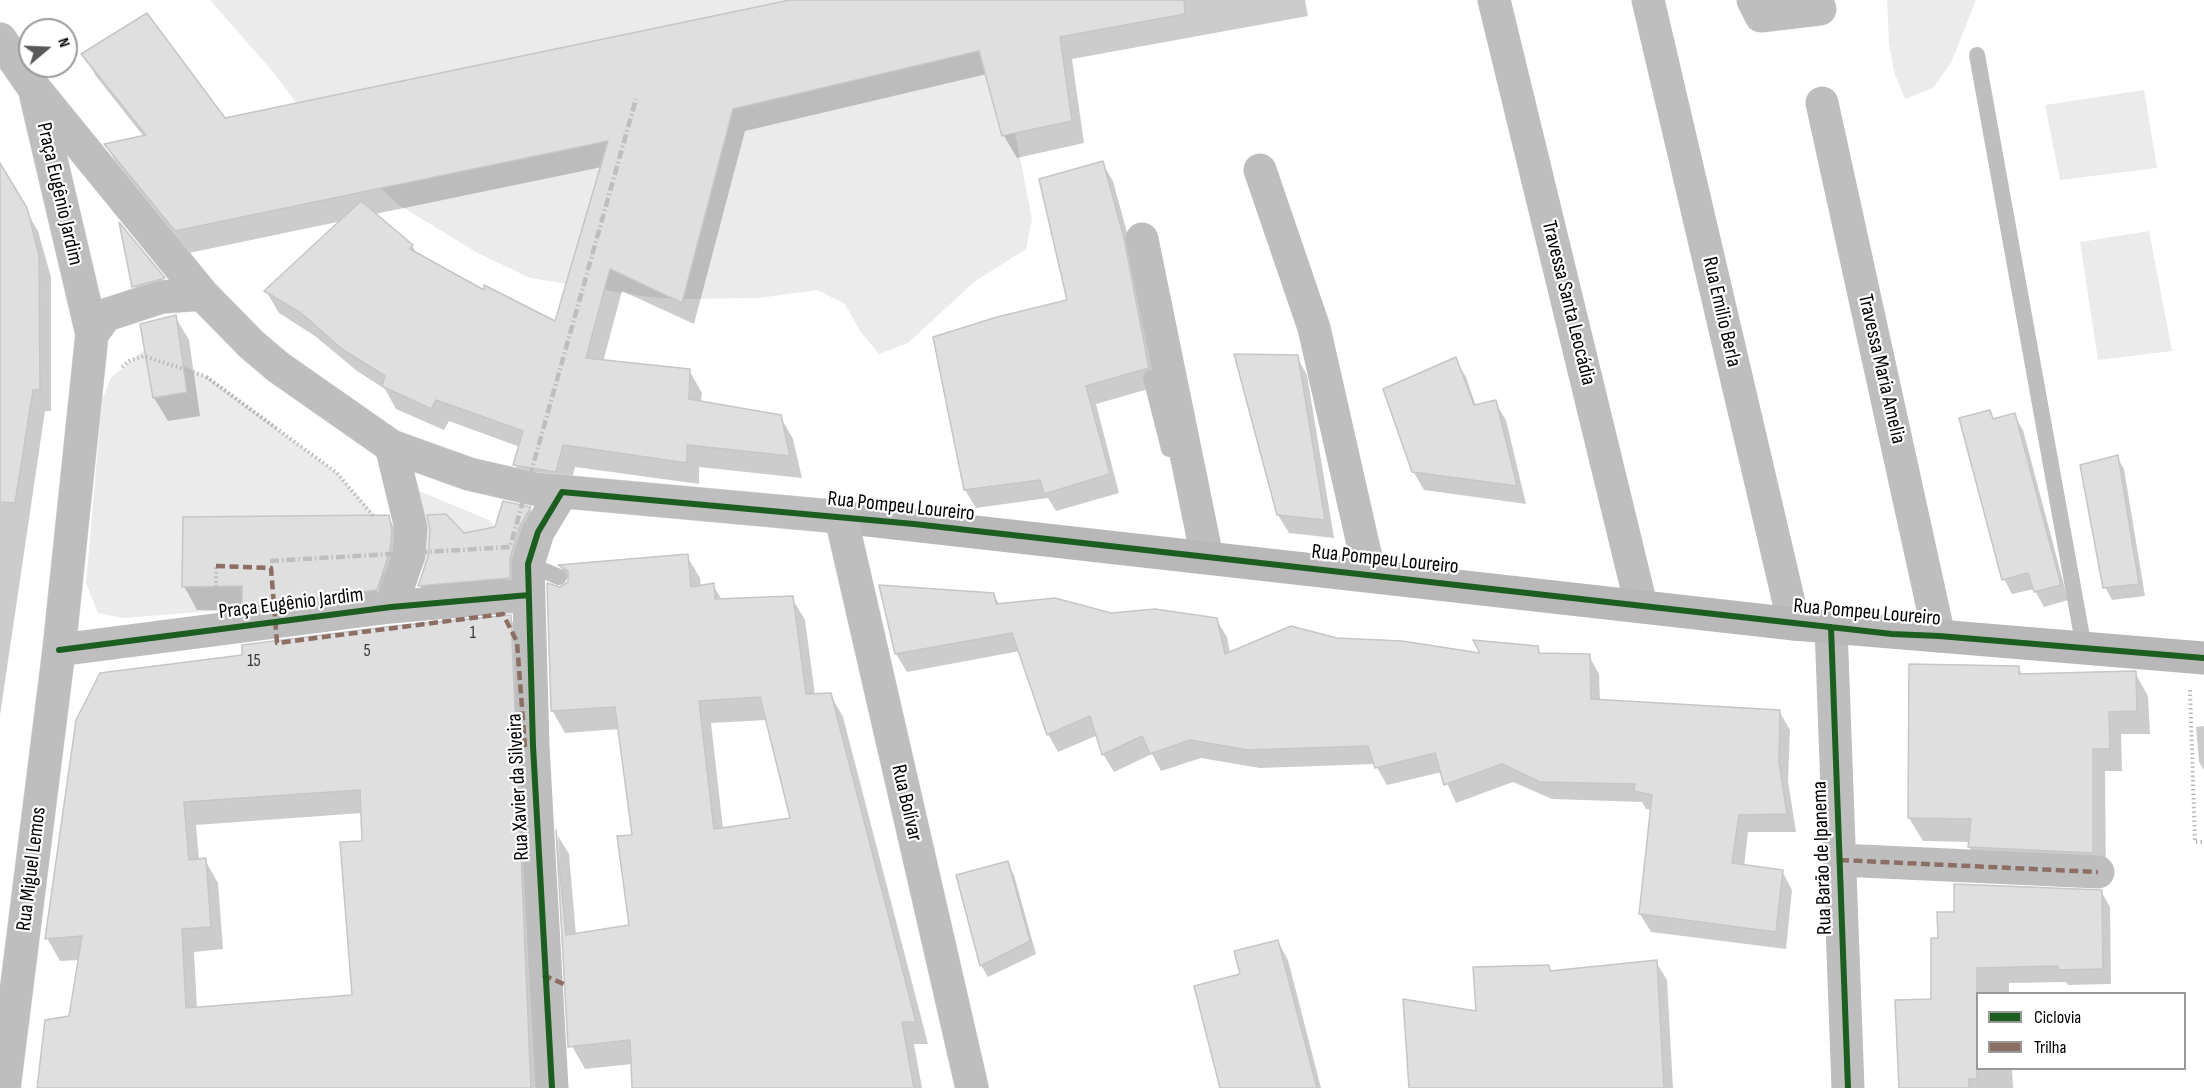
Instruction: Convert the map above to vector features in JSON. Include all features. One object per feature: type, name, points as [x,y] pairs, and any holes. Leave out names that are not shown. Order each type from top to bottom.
[{"type":"street","name":"Travessa Santa Leocádia","points":[[1494,0],[1641,605]]},
{"type":"street","name":"Rua Emilio Berla","points":[[1648,0],[1794,624]]},
{"type":"street","points":[[1753,0],[1761,16],[1820,9]]},
{"type":"street","points":[[0,39],[34,88]]},
{"type":"street","name":"Praça Eugênio Jardim","points":[[34,88],[202,294],[278,368],[391,446],[469,474],[562,492]]},
{"type":"street","name":"Praça Eugênio Jardim","points":[[34,88],[92,334],[59,650],[391,607],[528,579]]},
{"type":"street","name":"Travessa Maria Amelia","points":[[1822,103],[1939,636]]},
{"type":"street","points":[[1260,170],[1314,328],[1370,575]]},
{"type":"street","points":[[1142,239],[1200,556]]},
{"type":"street","points":[[92,334],[106,315],[162,297],[202,294]]},
{"type":"street","name":"Praça Eugênio Jardim","points":[[391,446],[411,528],[409,555],[391,607]]},
{"type":"street","name":"Rua Pompeu Loureiro","points":[[562,492],[841,517],[1892,634],[2197,657]]},
{"type":"street","name":"Rua Xavier da Silveira","points":[[552,1088],[532,746],[528,579],[538,532],[562,492]]},
{"type":"street","name":"Rua Bolívar","points":[[841,517],[972,1088]]},
{"type":"street","name":"Rua Barão de Ipanema","points":[[1831,627],[1848,1088]]},
{"type":"street","name":"Rua Miguel Lemos","points":[[4,1088],[59,650]]},
{"type":"street","points":[[1840,860],[2098,872]]},
{"type":"lane","points":[[1977,55],[2084,648]]},
{"type":"lane","points":[[1151,378],[1200,556]]},
{"type":"lane","points":[[528,579],[559,577]]},
{"type":"path","points":[[117,372],[129,361],[144,356],[205,376],[276,428]]},
{"type":"path","points":[[205,376],[337,473],[378,523]]},
{"type":"path","points":[[216,566],[216,587]]},
{"type":"path","points":[[2197,657],[2195,842],[2204,842]]},
{"type":"shaded area","points":[[210,0],[1011,0],[1015,133],[1032,219],[1026,249],[974,282],[908,343],[879,354],[860,331],[845,304],[817,290],[759,298],[679,299],[649,297],[530,278],[476,252],[399,205],[311,123],[274,73]]},
{"type":"shaded area","points":[[1887,0],[1976,0],[1951,63],[1933,88],[1905,99],[1894,72],[1889,43]]},
{"type":"shaded area","points":[[2144,90],[2157,168],[2060,180],[2045,105]]},
{"type":"shaded area","points":[[2149,231],[2172,351],[2098,360],[2080,242]]},
{"type":"shaded area","points":[[145,349],[205,376],[337,473],[370,509],[378,523],[385,561],[384,575],[376,594],[358,600],[122,618],[98,613],[86,583],[102,400],[111,378]]},
{"type":"shaded area","points":[[414,489],[489,520],[510,547],[505,583],[422,588],[426,528]]},
{"type":"building","points":[[790,0],[1184,0],[1185,14],[1060,37],[1072,121],[1002,136],[979,51],[733,109],[682,303],[610,269],[586,358],[690,369],[689,399],[781,415],[790,456],[687,445],[687,463],[563,445],[556,472],[513,465],[523,431],[436,400],[431,409],[382,386],[385,376],[342,349],[301,313],[264,291],[361,201],[413,245],[410,249],[484,290],[484,285],[555,321],[608,141],[175,231],[104,144],[146,135],[81,54],[147,13],[225,118]]},
{"type":"building","points":[[1103,161],[1124,238],[1149,368],[1086,386],[1110,474],[1044,494],[1040,480],[964,490],[933,337],[997,317],[1067,300],[1039,179]]},
{"type":"building","points":[[0,163],[27,208],[39,255],[40,390],[33,390],[15,503],[0,502]]},
{"type":"building","points":[[119,222],[165,278],[132,287]]},
{"type":"building","points":[[176,315],[187,392],[153,398],[140,324]]},
{"type":"building","points":[[1234,354],[1298,355],[1325,520],[1277,515]]},
{"type":"building","points":[[1456,357],[1474,405],[1496,400],[1517,486],[1412,472],[1383,389]]},
{"type":"building","points":[[1990,410],[1993,419],[2015,413],[2061,585],[2034,592],[2028,573],[2002,580],[1959,418]]},
{"type":"building","points":[[2118,455],[2139,584],[2103,588],[2080,465]]},
{"type":"building","points":[[503,501],[531,507],[520,526],[510,558],[510,578],[418,586],[428,557],[430,529],[427,515],[446,514],[464,533],[495,527]]},
{"type":"building","points":[[389,515],[392,530],[390,551],[377,590],[242,607],[242,586],[182,587],[183,517]]},
{"type":"building","points":[[688,554],[691,587],[714,583],[715,599],[793,596],[806,694],[831,693],[916,1022],[902,1022],[914,1088],[632,1088],[630,1040],[568,1047],[556,830],[566,935],[629,925],[617,836],[632,835],[615,707],[551,711],[547,583],[560,587],[568,582],[568,571],[558,565]],"holes":[[[760,697],[790,818],[714,829],[699,701]]]},
{"type":"building","points":[[879,585],[994,593],[996,604],[1055,598],[1111,613],[1155,609],[1217,618],[1225,654],[1291,626],[1337,638],[1402,641],[1480,653],[1473,640],[1538,646],[1539,653],[1590,654],[1591,699],[1780,710],[1779,762],[1787,814],[1739,815],[1732,863],[1783,870],[1776,932],[1639,914],[1652,795],[1634,791],[1635,784],[1540,782],[1502,764],[1444,785],[1435,753],[1375,768],[1368,746],[1248,750],[1190,740],[1150,754],[1142,736],[1102,755],[1090,716],[1047,735],[1012,633],[895,654]]},
{"type":"building","points":[[511,615],[531,1088],[37,1088],[45,1020],[69,1016],[82,936],[45,939],[76,720],[100,673],[242,655],[242,645],[393,626]],"holes":[[[360,790],[362,841],[340,842],[352,995],[186,1008],[182,929],[211,927],[206,858],[189,860],[184,802]]]},
{"type":"building","points":[[1909,664],[2019,666],[2019,674],[2136,671],[2137,711],[2109,712],[2110,749],[2093,749],[2093,853],[1968,847],[1971,819],[1908,818]]},
{"type":"building","points":[[1008,861],[1030,941],[980,966],[956,875]]},
{"type":"building","points":[[1954,884],[2102,890],[2103,969],[2058,970],[2058,966],[1977,968],[1977,1079],[1969,1079],[1969,1088],[1899,1088],[1895,1000],[1931,999],[1931,938],[1938,938],[1937,912],[1954,912]]},
{"type":"building","points":[[1278,940],[1317,1088],[1220,1088],[1194,986],[1240,974],[1234,951]]},
{"type":"building","points":[[1657,960],[1664,1088],[1409,1088],[1403,999],[1476,1011],[1473,967],[1549,965],[1550,971]]},
{"type":"railway","points":[[270,561],[510,547],[636,99]]},
{"type":"marked path","points":[[216,566],[271,568],[277,643],[503,614],[517,642],[525,747]]},
{"type":"marked path","points":[[1840,860],[2098,872]]},
{"type":"marked path","points":[[543,975],[566,985]]},
{"type":"cycle path","points":[[552,1088],[533,746],[528,564],[538,532],[562,492],[914,524],[1892,634],[2204,658]]},
{"type":"cycle path","points":[[59,650],[391,607],[529,595]]},
{"type":"cycle path","points":[[1831,627],[1848,1088]]}]
